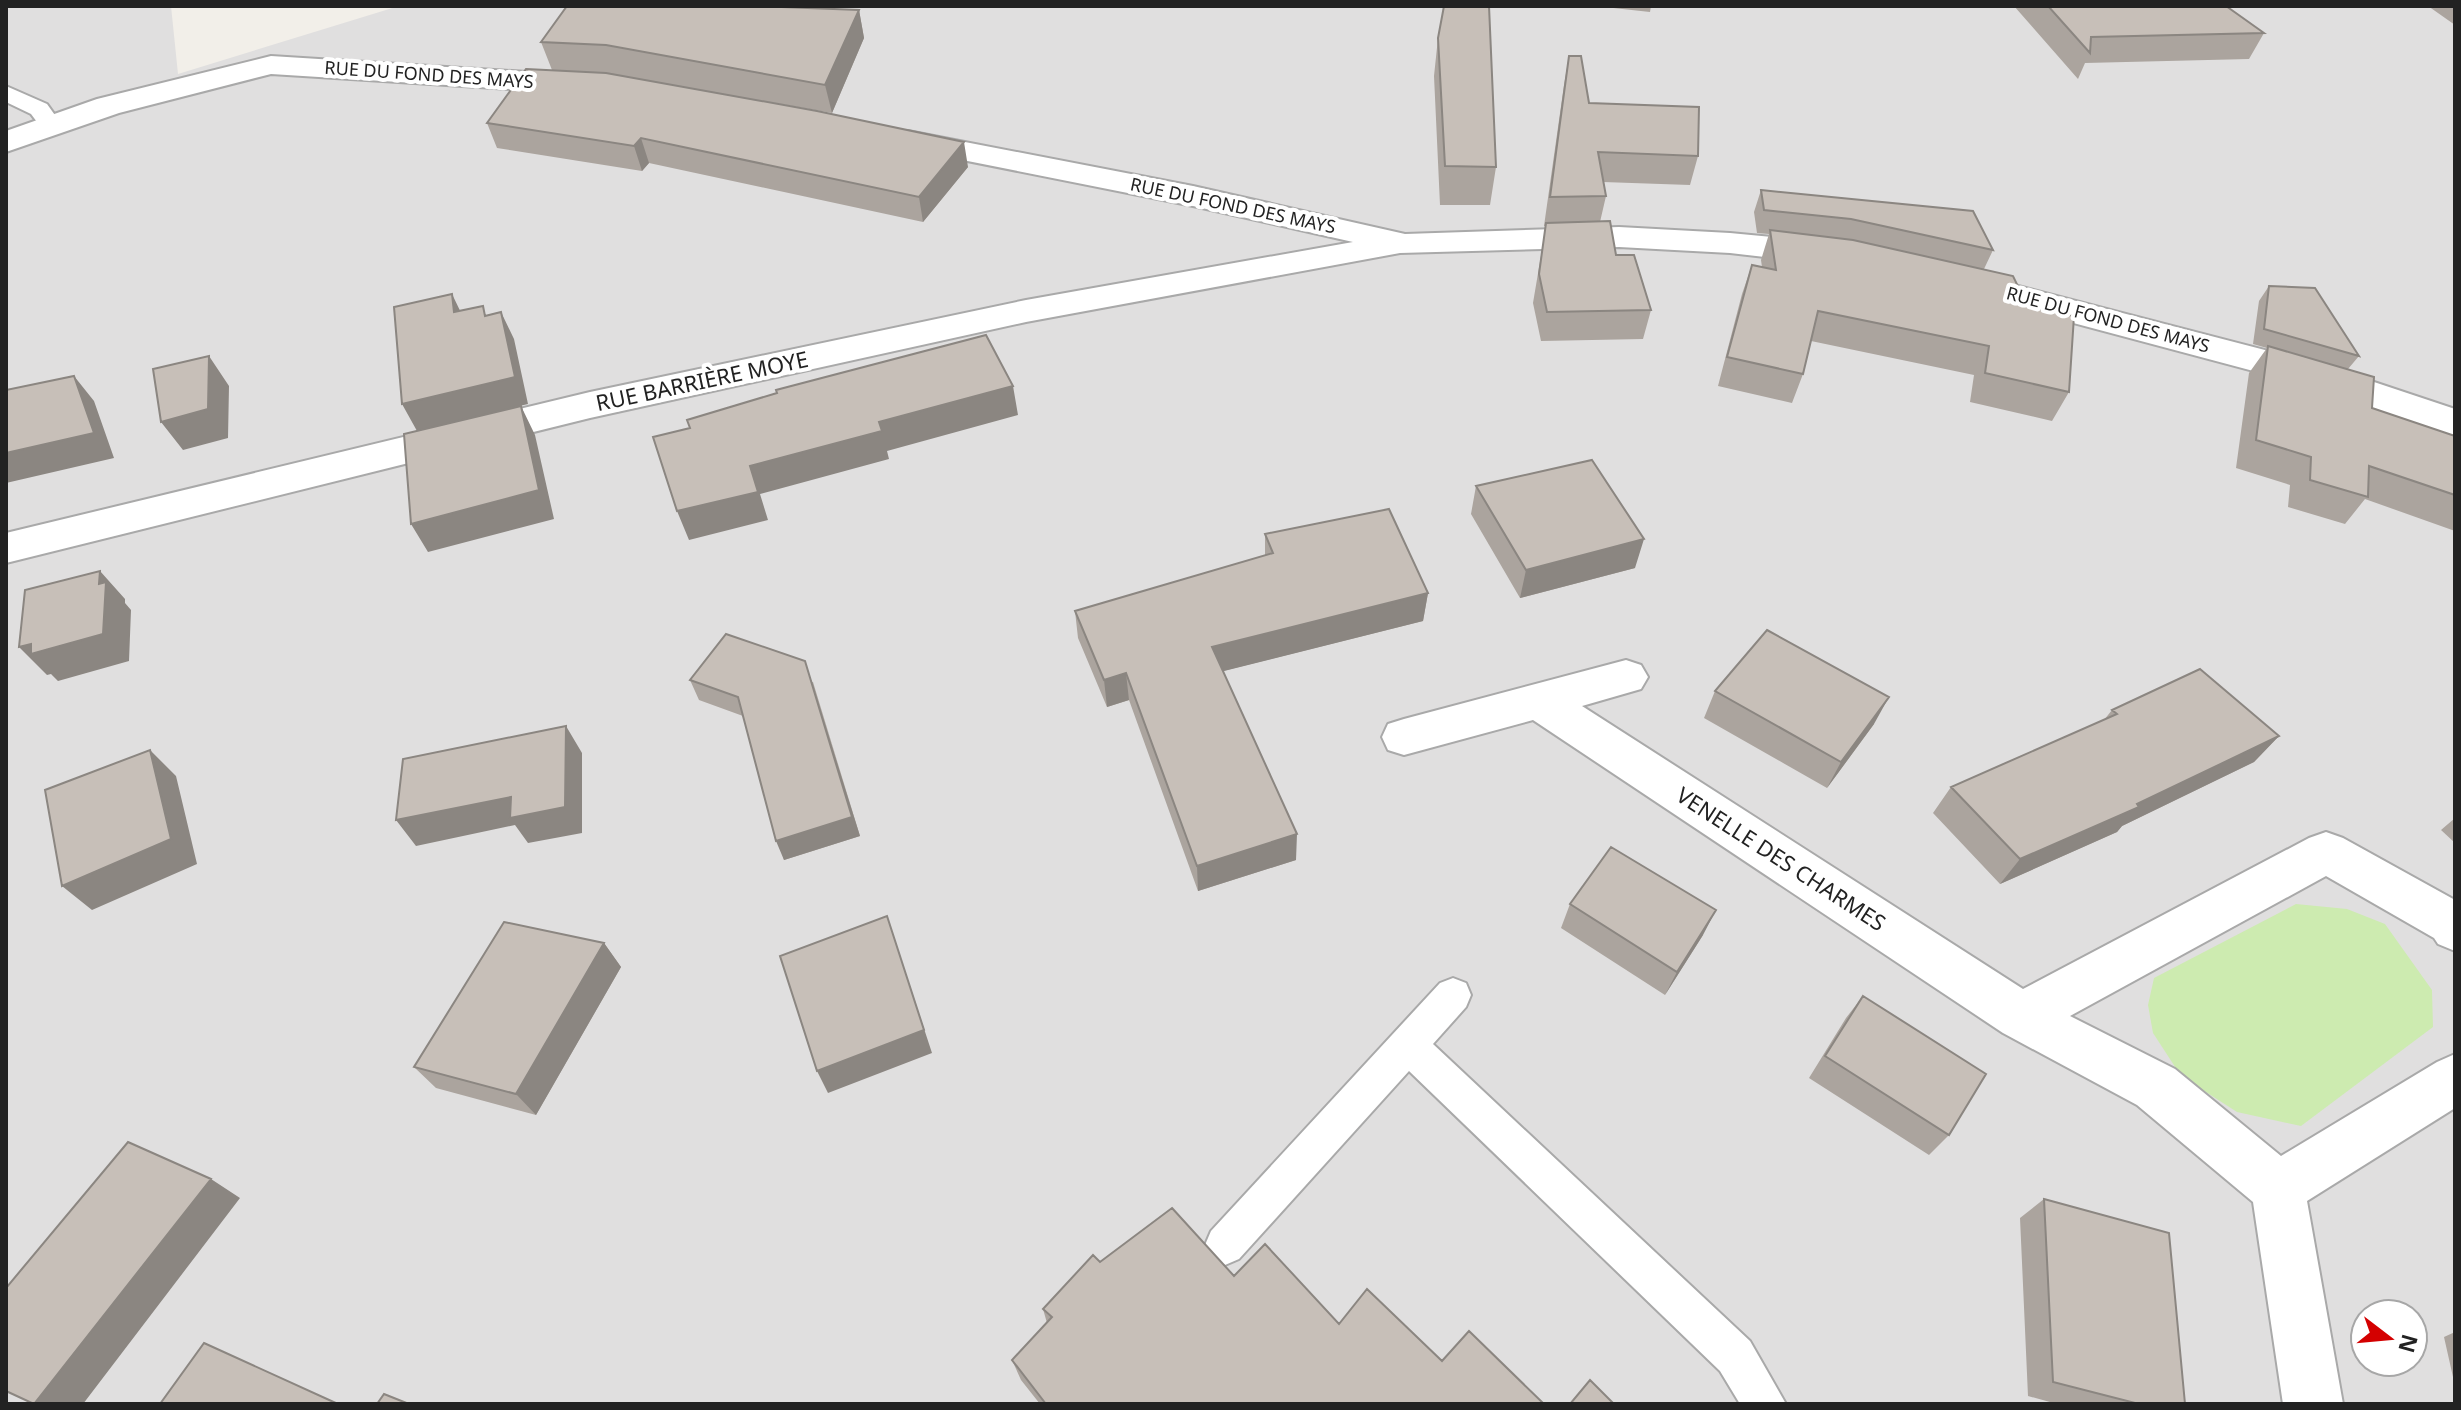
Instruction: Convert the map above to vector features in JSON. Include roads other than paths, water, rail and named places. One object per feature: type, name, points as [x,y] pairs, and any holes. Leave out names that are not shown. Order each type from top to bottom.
[{"type":"street","name":"RUE DU FOND DES MAYS","points":[[6,142],[121,102],[271,65],[615,86]]},
{"type":"street","name":"RUE DU FOND DES MAYS","points":[[880,135],[1193,196],[1405,244],[1619,237],[1730,243],[1856,258]]},
{"type":"street","name":"RUE BARRIÈRE MOYE","points":[[6,548],[605,401],[1026,311],[1405,244]]},
{"type":"street","name":"RUE DU FOND DES MAYS","points":[[1928,274],[2313,375],[2455,423]]},
{"type":"street","points":[[1404,737],[1626,677]]},
{"type":"street","name":"VENELLE DES CHARMES","points":[[1540,702],[2021,1016],[2156,1087],[2278,1188]]},
{"type":"street","points":[[2021,1016],[2326,852],[2451,923],[2455,929]]},
{"type":"street","points":[[2313,1404],[2278,1188],[2455,1079]]},
{"type":"lane","points":[[6,93],[39,109],[51,125]]},
{"type":"lane","points":[[1225,1245],[1453,995]]},
{"type":"lane","points":[[1408,1045],[1735,1356],[1764,1404]]}]
